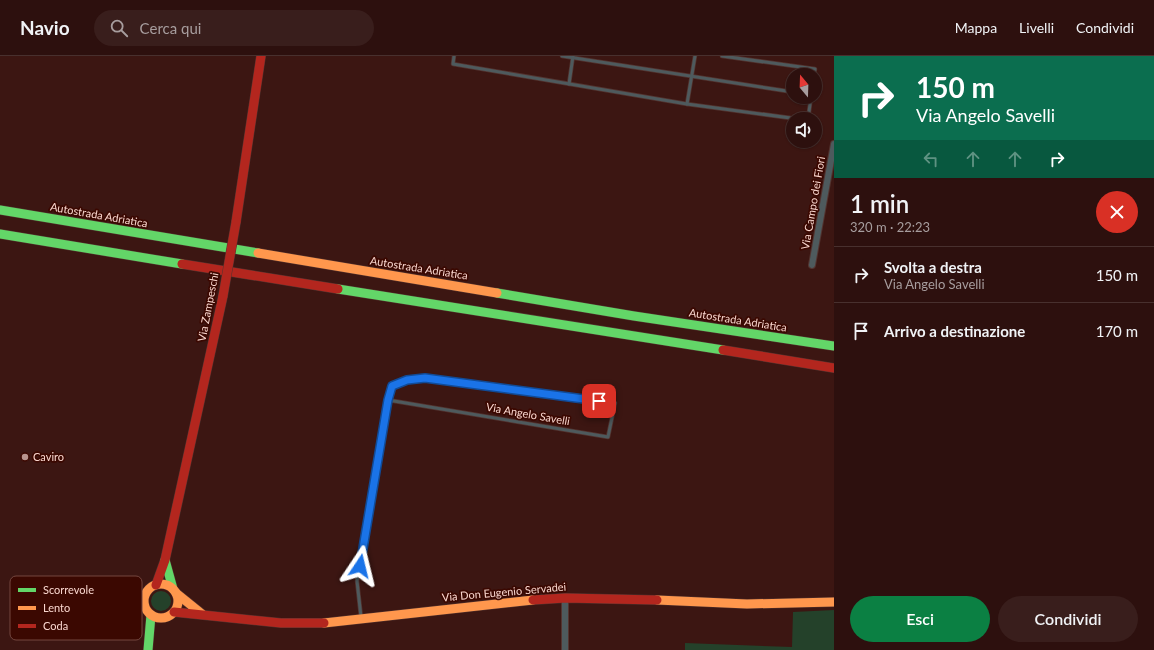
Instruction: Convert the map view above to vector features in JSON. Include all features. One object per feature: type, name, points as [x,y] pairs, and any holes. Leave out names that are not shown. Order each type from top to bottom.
[{"type":"main road","name":"Via Zampeschi","points":[[156,585],[165,560],[223,296],[236,222],[261,56]]},
{"type":"main road","name":"Autostrada Adriatica","points":[[0,210],[634,316],[834,346]]},
{"type":"main road","points":[[0,234],[234,273],[834,368]]},
{"type":"main road","name":"Via Zampeschi","points":[[165,560],[174,591]]},
{"type":"main road","points":[[164,618],[151,615],[145,606],[145,596],[147,591],[156,585],[165,584],[202,614]]},
{"type":"main road","points":[[150,639],[164,618],[174,612],[178,603],[174,591]]},
{"type":"main road","name":"Via Don Eugenio Servadei","points":[[174,612],[281,623],[320,623],[527,600],[565,598],[747,604],[834,602]]},
{"type":"main road","points":[[148,650],[151,615]]},
{"type":"street","name":"Via Campo dei Fiori","points":[[812,265],[834,148]]},
{"type":"street","points":[[564,650],[565,598]]},
{"type":"lane","points":[[454,56],[452,64],[687,104],[786,117]]},
{"type":"lane","points":[[562,56],[786,91]]},
{"type":"lane","points":[[687,104],[695,56]]},
{"type":"lane","points":[[722,56],[808,68]]},
{"type":"lane","points":[[569,84],[573,57]]},
{"type":"lane","name":"Via Angelo Savelli","points":[[361,618],[357,581],[388,400],[392,386],[407,380],[425,378],[615,403],[608,437],[388,400]]},
{"type":"green space","points":[[161,591],[168,594],[171,601],[168,608],[161,611],[154,608],[151,601],[154,594]]},
{"type":"green space","points":[[834,610],[834,650],[685,650],[685,643],[792,647],[793,612]]},
{"type":"traffic: fast","points":[[0,210],[258,253]]},
{"type":"traffic: fast","points":[[0,234],[182,264]]},
{"type":"traffic: fast","points":[[338,289],[723,350]]},
{"type":"traffic: fast","points":[[497,293],[634,316],[834,346]]},
{"type":"traffic: fast","points":[[165,560],[173,589]]},
{"type":"traffic: fast","points":[[148,650],[151,615]]},
{"type":"traffic: slow","points":[[258,253],[497,293]]},
{"type":"traffic: slow","points":[[161,584],[173,589],[178,601],[173,613],[161,618],[149,613],[144,601],[149,589],[161,584]]},
{"type":"traffic: slow","points":[[176,593],[202,614]]},
{"type":"traffic: slow","points":[[324,623],[533,600]]},
{"type":"traffic: slow","points":[[657,600],[747,604],[834,602]]},
{"type":"traffic: jam","points":[[236,222],[261,56]]},
{"type":"traffic: jam","points":[[223,296],[236,222]]},
{"type":"traffic: jam","points":[[182,264],[338,289]]},
{"type":"traffic: jam","points":[[156,585],[165,560],[223,296]]},
{"type":"traffic: jam","points":[[723,350],[834,368]]},
{"type":"traffic: jam","points":[[533,600],[565,598],[657,600]]},
{"type":"traffic: jam","points":[[174,612],[281,623],[324,623]]},
{"type":"place","name":"Caviro","points":[[25,457]]},
{"type":"route","points":[[360,566],[388,400],[392,386],[407,380],[425,378],[599,401]]}]
